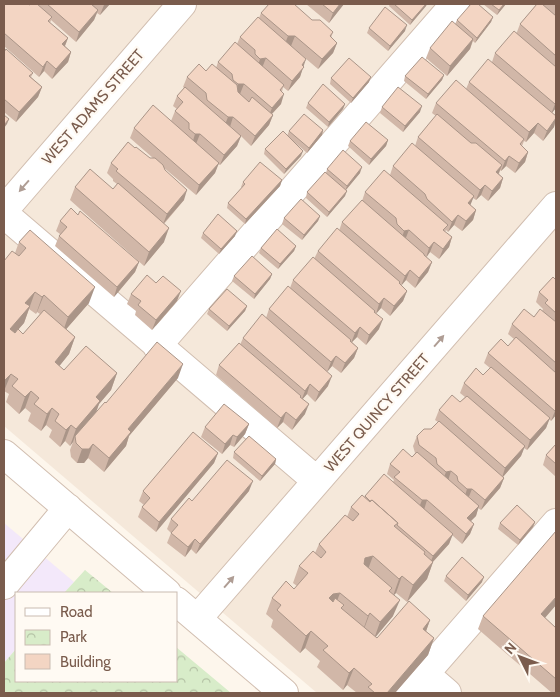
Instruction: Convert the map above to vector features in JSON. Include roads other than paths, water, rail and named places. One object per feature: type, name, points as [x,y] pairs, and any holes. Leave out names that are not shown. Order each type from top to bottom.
[{"type":"street","name":"WEST ADAMS STREET","points":[[4,210],[182,4]]},
{"type":"street","points":[[157,346],[456,4]]},
{"type":"street","name":"WEST QUINCY STREET","points":[[197,619],[556,206]]},
{"type":"street","points":[[4,214],[317,481]]},
{"type":"street","points":[[4,454],[166,592]]},
{"type":"street","points":[[4,585],[68,508]]},
{"type":"street","points":[[447,693],[417,684],[556,524]]},
{"type":"street","points":[[178,603],[284,693]]}]
